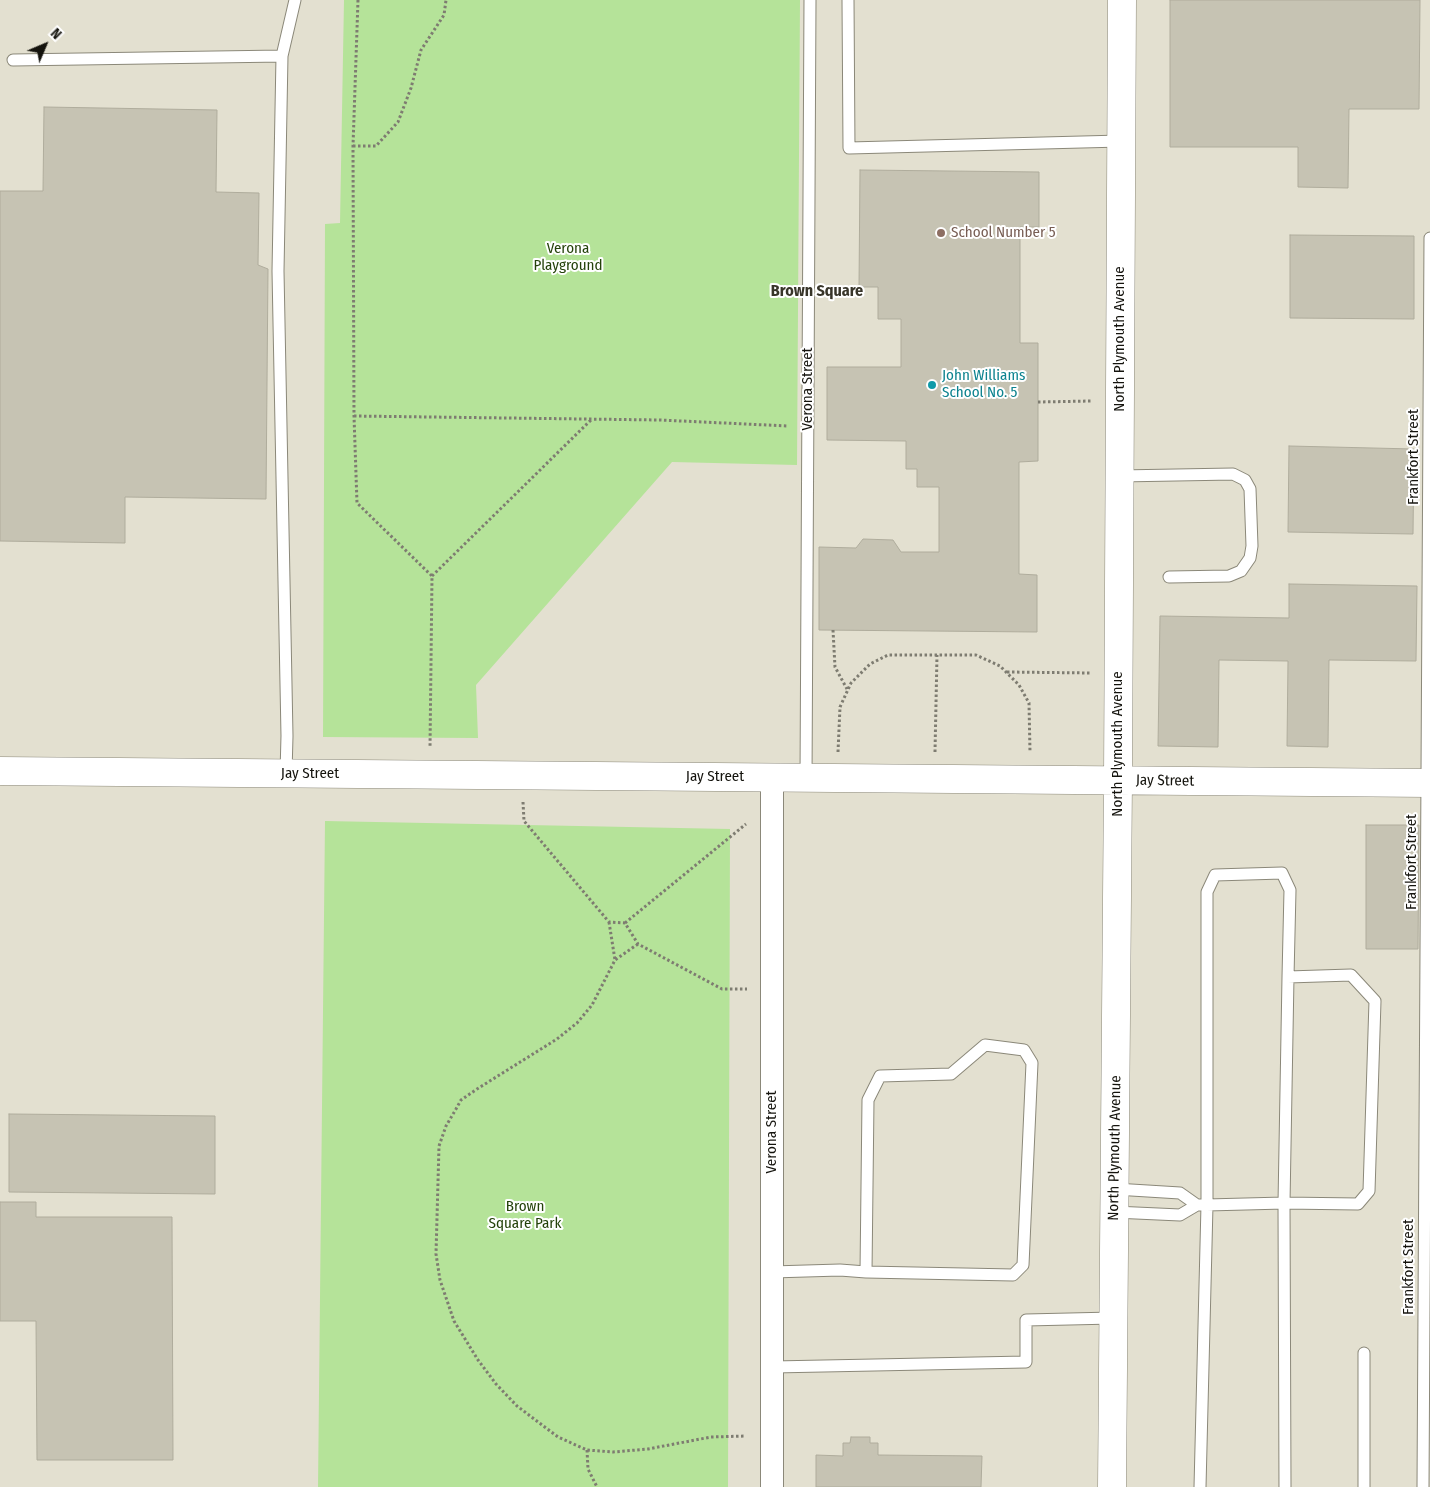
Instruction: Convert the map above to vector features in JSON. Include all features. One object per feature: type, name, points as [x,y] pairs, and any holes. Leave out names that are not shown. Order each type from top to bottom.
[{"type":"street","name":"North Plymouth Avenue","points":[[1112,1487],[1119,674],[1122,0]]},
{"type":"street","name":"Jay Street","points":[[0,771],[1429,783]]},
{"type":"street","name":"Verona Street","points":[[772,778],[772,1487]]},
{"type":"lane","points":[[286,773],[287,726],[278,271],[282,56],[296,0]]},
{"type":"lane","name":"Verona Street","points":[[806,778],[810,0]]},
{"type":"lane","points":[[848,0],[849,148],[1121,141]]},
{"type":"lane","points":[[13,60],[282,56]]},
{"type":"lane","name":"Frankfort Street","points":[[1423,1487],[1429,783],[1430,238]]},
{"type":"lane","points":[[1119,476],[1233,474],[1245,480],[1250,489],[1252,546],[1250,558],[1241,572],[1229,576],[1170,577]]},
{"type":"lane","points":[[1200,1487],[1206,892],[1215,875],[1282,872],[1290,890],[1284,1202],[1284,1487]]},
{"type":"lane","points":[[1114,1200],[1180,1215],[1202,1205],[1284,1202],[1358,1204],[1370,1191],[1375,1001],[1350,976],[1288,977]]},
{"type":"lane","points":[[772,1272],[1013,1275],[1023,1265],[1032,1063],[1024,1050],[985,1045],[951,1074],[880,1076],[868,1100],[866,1272]]},
{"type":"lane","points":[[1114,1200],[1180,1193],[1202,1205]]},
{"type":"lane","points":[[772,1368],[1026,1362],[1026,1320],[1113,1318]]},
{"type":"lane","points":[[1364,1353],[1364,1487]]},
{"type":"path","points":[[358,0],[353,146],[354,416],[357,503],[432,576]]},
{"type":"path","points":[[353,146],[376,146],[398,122],[411,88],[421,50],[444,15],[446,0]]},
{"type":"path","points":[[1038,402],[1120,401]]},
{"type":"path","points":[[354,416],[660,420],[808,428]]},
{"type":"path","points":[[429,775],[432,576],[592,420]]},
{"type":"path","points":[[832,630],[835,667],[847,690]]},
{"type":"path","points":[[837,778],[840,707],[850,683],[870,664],[888,655],[937,655],[976,656],[1000,666],[1019,685],[1029,703],[1032,780]]},
{"type":"path","points":[[935,779],[937,655]]},
{"type":"path","points":[[1006,672],[1119,674]]},
{"type":"path","points":[[521,776],[524,821],[610,922],[615,960]]},
{"type":"path","points":[[610,922],[625,923],[748,822]]},
{"type":"path","points":[[625,923],[638,944],[722,989],[772,990]]},
{"type":"path","points":[[638,944],[615,960],[592,1005],[577,1022],[557,1038],[462,1100],[446,1126],[440,1146],[436,1254],[440,1280],[454,1321],[478,1360],[496,1384],[517,1406],[558,1437],[587,1450],[613,1452],[648,1450],[711,1437],[772,1435]]},
{"type":"path","points":[[587,1450],[588,1469],[597,1487]]},
{"type":"green space","name":"Verona Playground","points":[[344,0],[800,0],[797,465],[672,462],[476,685],[478,738],[323,737],[325,224],[340,223]]},
{"type":"green space","name":"Brown Square Park","points":[[325,821],[730,829],[728,1487],[318,1487]]},
{"type":"building","points":[[1170,0],[1420,0],[1419,109],[1349,109],[1348,188],[1298,187],[1298,147],[1170,147]]},
{"type":"building","points":[[44,107],[217,110],[216,192],[259,193],[258,265],[268,269],[266,499],[125,497],[125,543],[0,541],[0,191],[43,191]]},
{"type":"building","name":"John Williams School No. 5","points":[[860,170],[1039,172],[1039,227],[1020,227],[1020,343],[1038,343],[1038,461],[1019,462],[1019,574],[1037,575],[1037,632],[819,630],[819,547],[856,548],[863,539],[893,540],[901,552],[939,552],[939,487],[917,487],[917,469],[906,469],[906,441],[827,440],[827,367],[901,367],[901,319],[878,319],[878,287],[859,287]]},
{"type":"building","points":[[1290,235],[1414,236],[1414,319],[1290,318]]},
{"type":"building","points":[[1289,446],[1414,449],[1413,534],[1288,532]]},
{"type":"building","points":[[1289,584],[1417,586],[1416,661],[1329,660],[1328,747],[1287,746],[1288,661],[1219,660],[1218,747],[1158,746],[1160,616],[1289,618]]},
{"type":"building","points":[[1366,825],[1419,825],[1418,949],[1366,949]]},
{"type":"building","points":[[9,1114],[215,1116],[215,1194],[9,1192]]},
{"type":"building","points":[[0,1202],[36,1202],[36,1217],[172,1217],[173,1460],[37,1460],[36,1321],[0,1321]]},
{"type":"building","points":[[851,1437],[870,1437],[870,1443],[878,1443],[878,1455],[982,1456],[981,1487],[816,1487],[816,1455],[843,1456],[843,1443],[850,1443]]},
{"type":"place","name":"School Number 5","points":[[941,233]]},
{"type":"place","name":"John Williams School No. 5","points":[[932,385]]},
{"type":"district","name":"Brown Square","points":[[817,292]]}]
